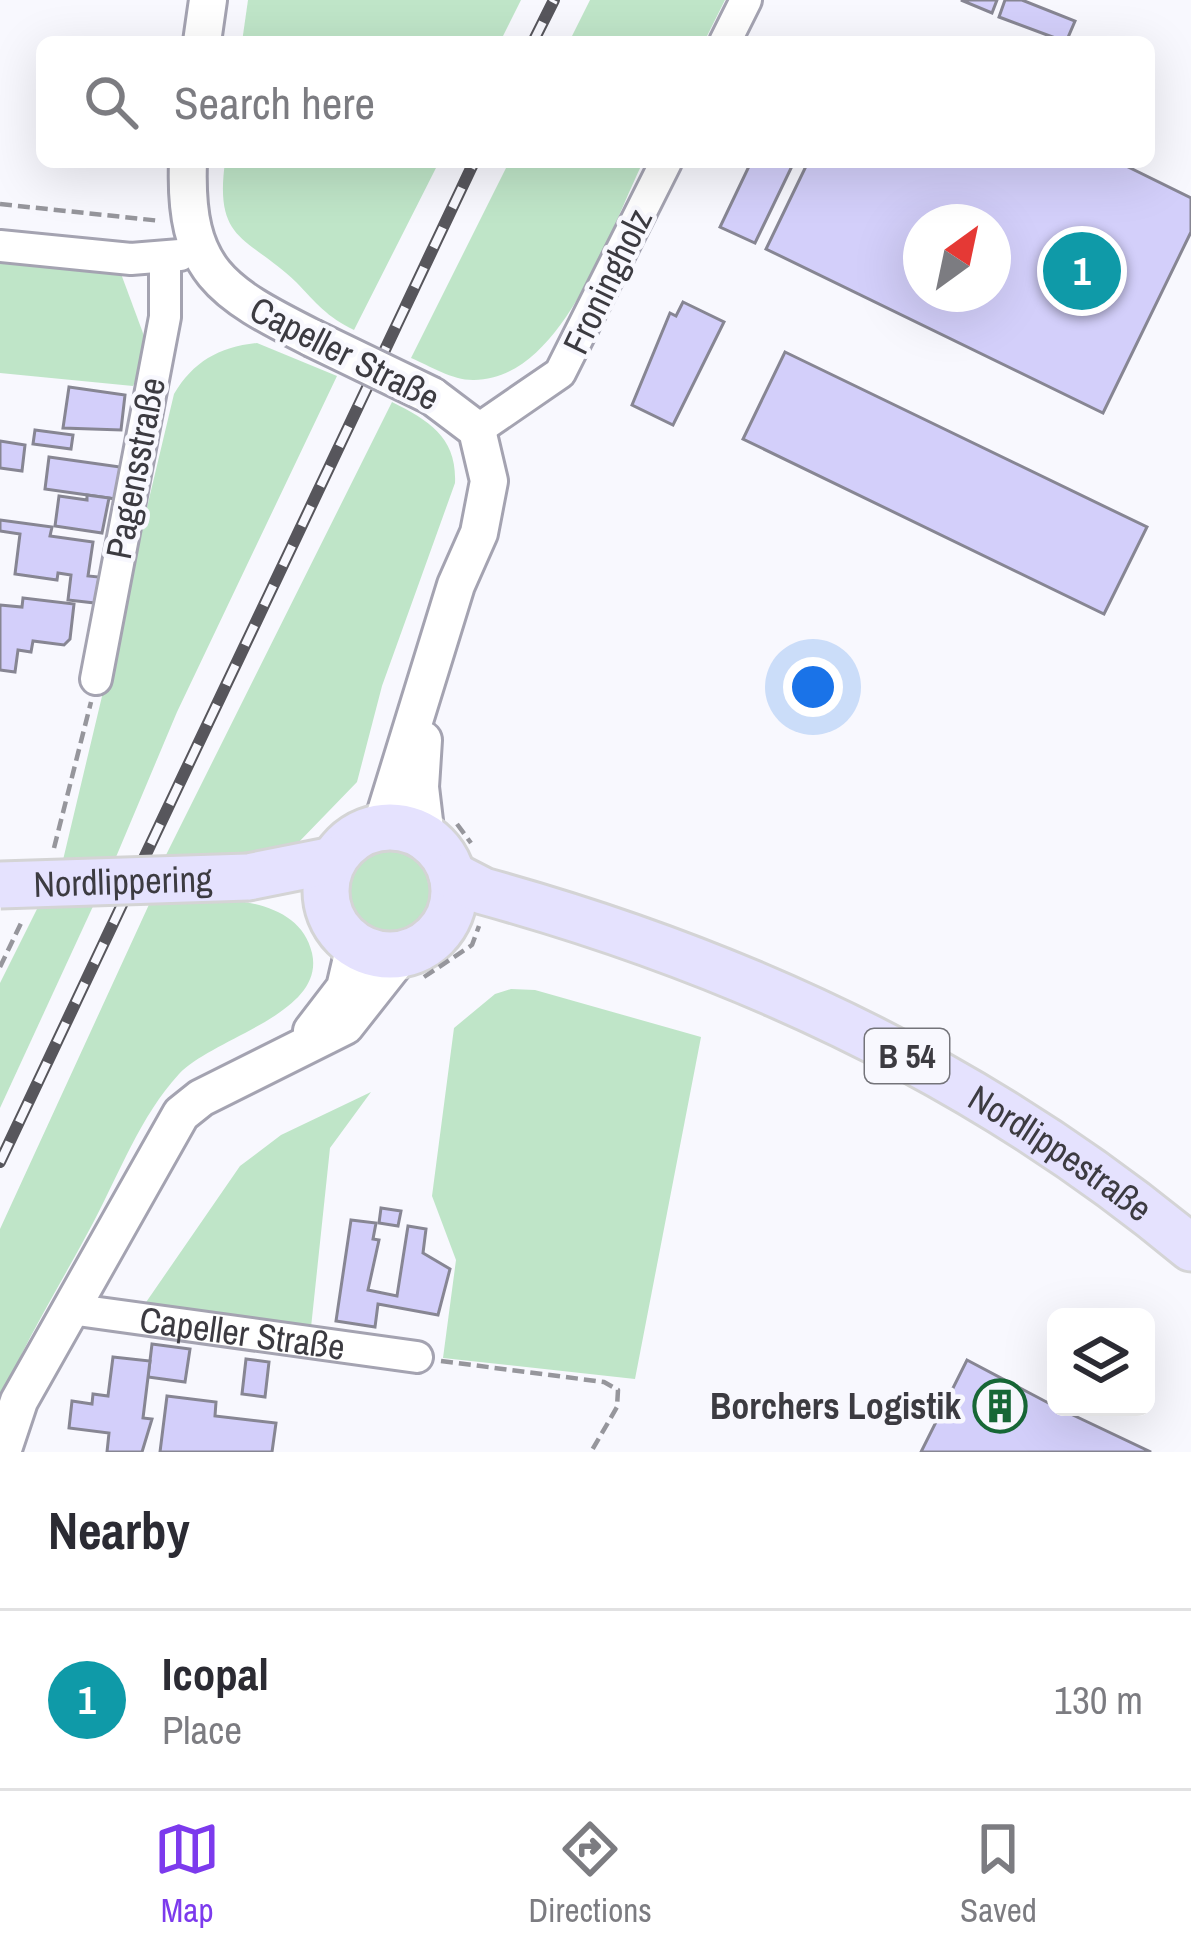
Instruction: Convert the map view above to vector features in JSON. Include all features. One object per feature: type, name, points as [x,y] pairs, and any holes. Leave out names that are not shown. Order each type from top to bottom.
[{"type":"main road","points":[[404,828],[426,838],[447,861],[452,875],[447,921],[436,937],[401,955],[380,955],[355,946],[338,930],[328,909],[326,885],[333,860],[363,831],[404,828]]},
{"type":"main road","name":"Nordlippering","points":[[15,894],[248,877],[333,860]]},
{"type":"main road","name":"Nordlippestraße","points":[[452,875],[756,985],[886,1044],[1081,1162],[1191,1248]]},
{"type":"main road","name":"Nordlippering","points":[[248,877],[328,909]]},
{"type":"main road","name":"Nordlippestraße","points":[[447,921],[590,928]]},
{"type":"street","points":[[203,36],[208,0]]},
{"type":"street","points":[[728,36],[746,0]]},
{"type":"street","points":[[0,246],[131,259],[181,255],[189,230],[188,168]]},
{"type":"street","name":"Froningholz","points":[[477,430],[560,373],[663,168]]},
{"type":"street","name":"Capeller Straße","points":[[181,255],[226,291],[431,396],[477,430],[488,467],[485,506],[381,828]]},
{"type":"street","name":"Pagensstraße","points":[[96,679],[181,255]]},
{"type":"street","name":"Capeller Straße","points":[[426,838],[420,788],[428,683]]},
{"type":"street","points":[[281,1057],[335,1004],[350,974],[355,946]]},
{"type":"street","points":[[2,1452],[20,1401],[181,1114],[345,1026],[401,955]]},
{"type":"street","name":"Capeller Straße","points":[[70,1309],[417,1358]]},
{"type":"path","points":[[47,862],[76,773],[96,679]]},
{"type":"path","points":[[0,967],[15,894]]},
{"type":"path","points":[[417,1358],[604,1382],[618,1390],[617,1407],[591,1452]]},
{"type":"green space","points":[[248,0],[521,0],[503,36],[243,36]]},
{"type":"green space","points":[[590,0],[725,0],[707,36],[572,36]]},
{"type":"green space","points":[[225,168],[436,168],[354,330],[329,315],[238,235],[225,208]]},
{"type":"green space","points":[[506,168],[640,168],[579,296],[532,356],[505,374],[473,380],[411,358]]},
{"type":"green space","points":[[0,261],[120,271],[150,352],[133,386],[0,373]]},
{"type":"green space","points":[[257,343],[337,376],[177,712],[116,857],[63,860],[174,394],[208,358]]},
{"type":"green space","points":[[392,402],[418,416],[446,443],[455,483],[382,686],[357,782],[296,845],[260,853],[166,855]]},
{"type":"green space","points":[[388,839],[416,847],[430,861],[438,889],[430,917],[416,931],[388,939],[360,931],[346,917],[338,889],[346,861],[360,847]]},
{"type":"green space","points":[[152,898],[220,899],[267,908],[303,932],[312,953],[312,974],[285,1008],[195,1061],[165,1090],[0,1402],[0,1229]]},
{"type":"green space","points":[[95,902],[0,1108],[0,983],[39,905]]},
{"type":"green space","points":[[535,990],[701,1037],[635,1379],[443,1358],[456,1260],[432,1196],[454,1028],[495,994]]},
{"type":"green space","points":[[371,1092],[330,1148],[310,1337],[140,1311],[240,1166],[281,1135]]},
{"type":"building","points":[[961,0],[997,0],[992,13]]},
{"type":"building","points":[[1005,0],[1022,0],[1075,21],[1069,36],[1050,36],[999,17]]},
{"type":"building","points":[[748,168],[791,168],[755,243],[720,227]]},
{"type":"building","points":[[805,168],[1130,168],[1191,198],[1191,232],[1103,413],[766,249]]},
{"type":"building","points":[[683,302],[724,322],[673,425],[632,405],[670,313],[676,316]]},
{"type":"building","points":[[785,352],[1147,527],[1104,614],[743,439]]},
{"type":"building","points":[[69,387],[125,395],[121,430],[63,428]]},
{"type":"building","points":[[35,430],[73,435],[71,449],[33,444]]},
{"type":"building","points":[[0,441],[25,445],[22,471],[0,468]]},
{"type":"building","points":[[49,457],[120,467],[116,499],[45,489]]},
{"type":"building","points":[[87,495],[109,498],[102,533],[55,526],[59,496],[87,500]]},
{"type":"building","points":[[0,520],[52,527],[50,536],[93,542],[88,576],[99,577],[95,603],[68,600],[71,575],[58,573],[57,580],[15,574],[20,534],[0,531]]},
{"type":"building","points":[[23,598],[74,604],[70,639],[64,645],[33,641],[31,652],[18,650],[15,672],[0,670],[0,605],[22,607]]},
{"type":"building","points":[[381,1208],[401,1211],[398,1226],[379,1223]]},
{"type":"building","points":[[351,1220],[376,1223],[373,1239],[379,1240],[368,1290],[397,1296],[408,1226],[426,1229],[423,1253],[450,1269],[438,1315],[378,1304],[375,1327],[336,1321]]},
{"type":"building","points":[[152,1344],[190,1349],[185,1382],[148,1377]]},
{"type":"building","points":[[113,1357],[150,1361],[143,1418],[152,1419],[142,1452],[107,1452],[109,1433],[69,1428],[72,1401],[92,1404],[93,1394],[108,1396]]},
{"type":"building","points":[[246,1359],[269,1362],[265,1397],[242,1394]]},
{"type":"building","name":"Borchers Logistik","points":[[967,1360],[1047,1402],[1047,1416],[1075,1416],[1151,1452],[921,1452]]},
{"type":"building","points":[[167,1396],[216,1402],[215,1416],[276,1423],[272,1452],[160,1452]]},
{"type":"railway","points":[[536,36],[554,0]]},
{"type":"railway","points":[[0,1162],[471,168]]},
{"type":"place","name":"Icopal","points":[[1082,271]]},
{"type":"place","name":"Borchers Logistik","points":[[1000,1406]]}]
